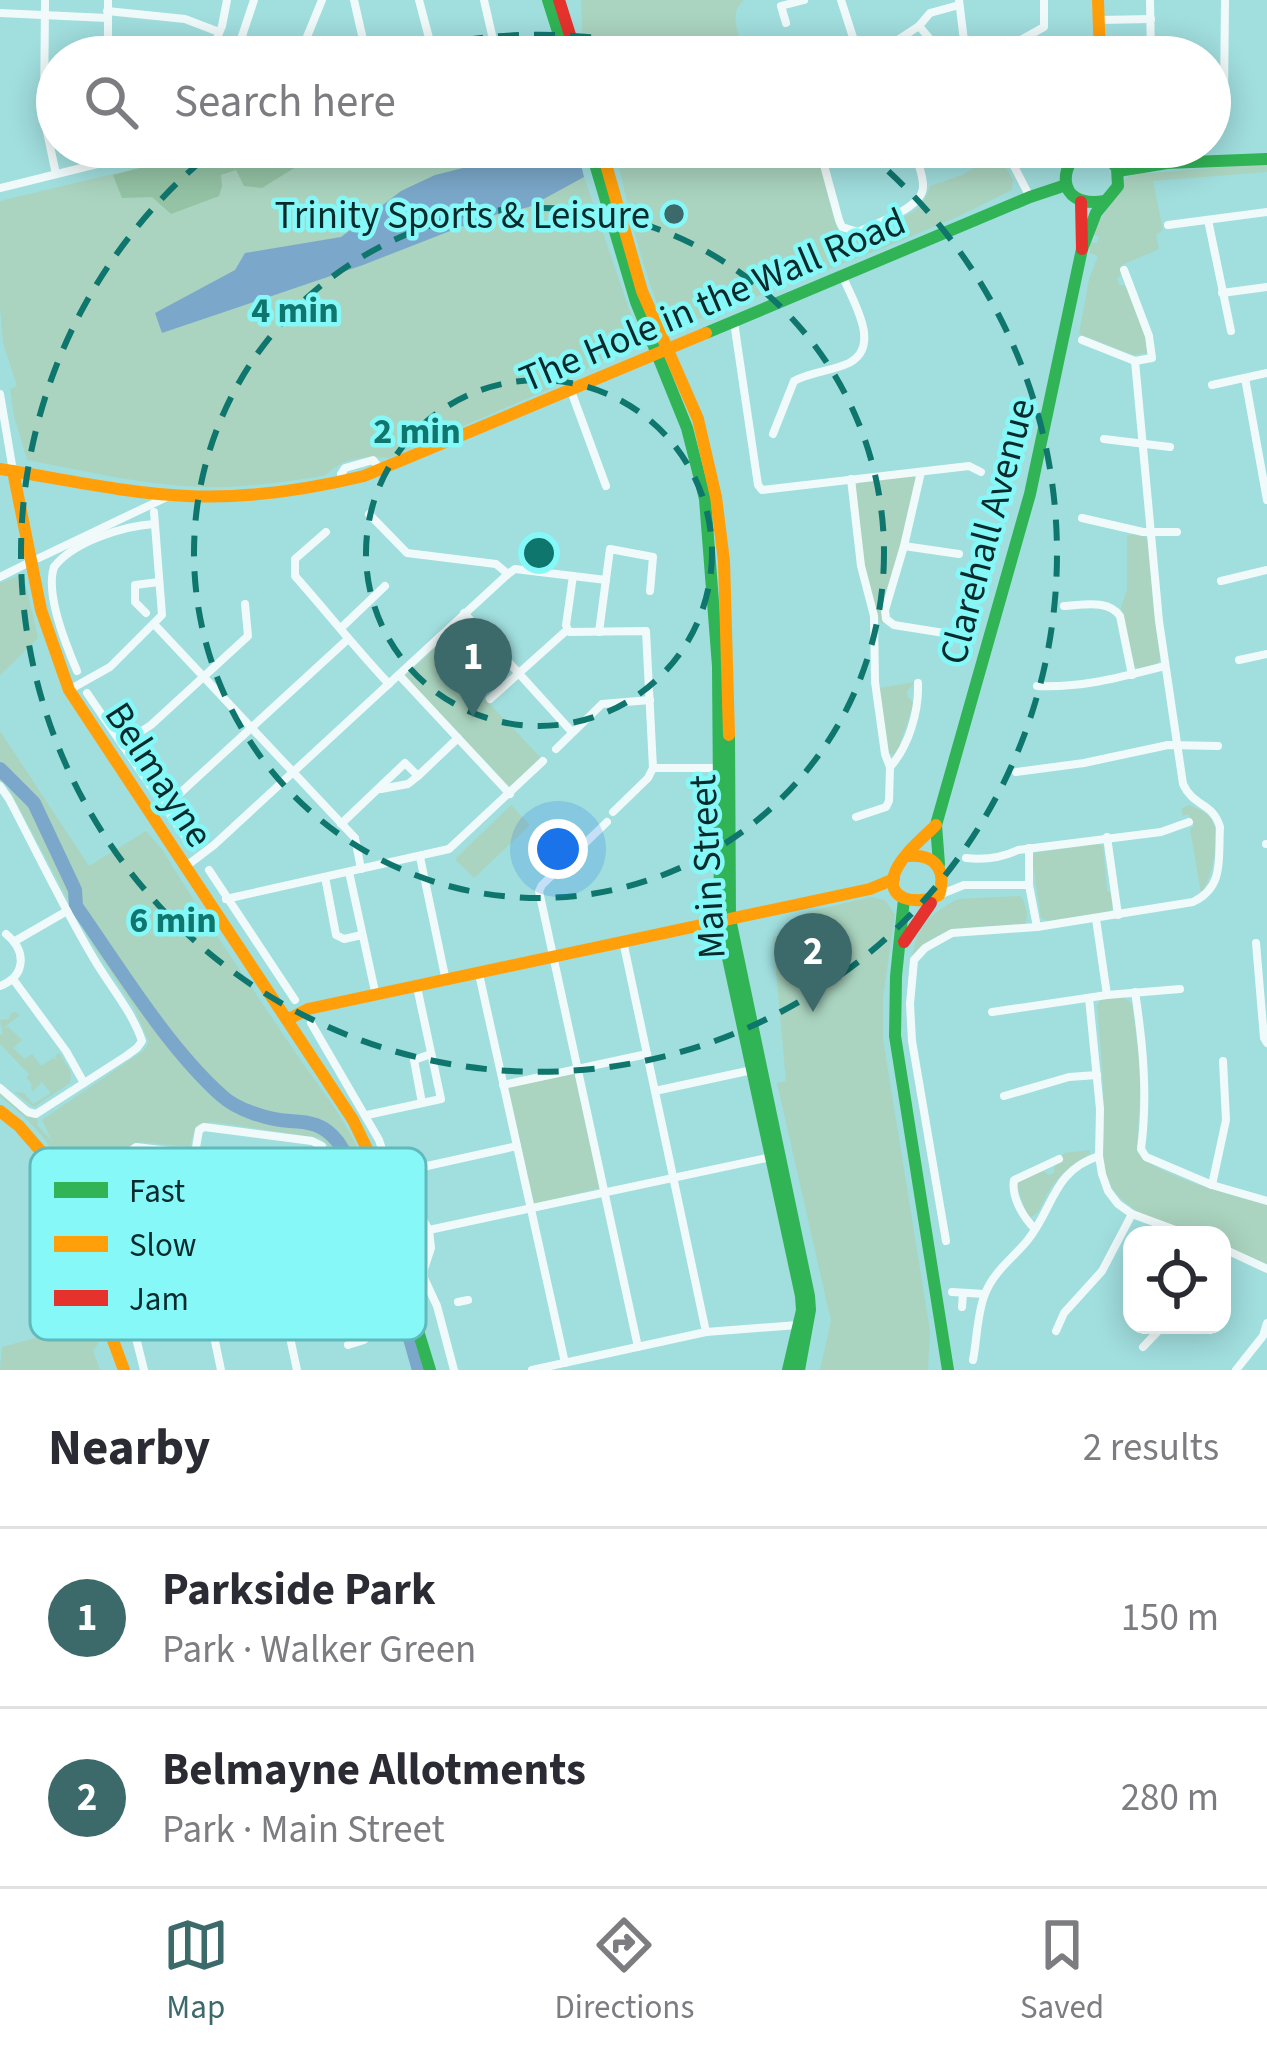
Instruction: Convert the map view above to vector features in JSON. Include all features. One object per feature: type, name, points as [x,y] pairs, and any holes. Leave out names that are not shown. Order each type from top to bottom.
[{"type":"street","points":[[45,0],[45,36]]},
{"type":"street","points":[[217,36],[227,0]]},
{"type":"street","points":[[243,36],[254,0]]},
{"type":"street","points":[[307,36],[322,0]]},
{"type":"street","points":[[354,0],[362,36]]},
{"type":"street","points":[[419,0],[428,36]]},
{"type":"street","points":[[484,0],[492,36]]},
{"type":"street","points":[[548,0],[563,36]]},
{"type":"street","points":[[559,0],[567,36]]},
{"type":"street","points":[[786,23],[781,6],[804,0]]},
{"type":"street","points":[[841,0],[853,36]]},
{"type":"street","points":[[1028,36],[1044,27],[1044,0]]},
{"type":"street","points":[[1098,0],[1100,36]]},
{"type":"street","points":[[1150,0],[1151,36]]},
{"type":"street","points":[[1225,36],[1226,0]]},
{"type":"street","points":[[904,36],[930,13],[959,3],[963,36]]},
{"type":"street","points":[[0,13],[45,16],[107,10],[185,20],[219,32]]},
{"type":"street","points":[[1100,20],[1151,19]]},
{"type":"street","points":[[920,26],[928,36]]},
{"type":"street","points":[[1231,160],[1267,159]]},
{"type":"street","points":[[55,168],[56,174]]},
{"type":"street","points":[[0,188],[74,168]]},
{"type":"street","name":"Main Street","points":[[596,168],[631,288],[663,350]]},
{"type":"street","name":"Main Street","points":[[607,168],[710,498],[724,561],[729,665],[725,920],[809,1296],[799,1370]]},
{"type":"street","points":[[825,168],[842,227],[858,232],[910,207],[922,196],[919,168]]},
{"type":"street","points":[[1015,168],[1030,197]]},
{"type":"street","points":[[1068,168],[1065,176],[1070,193],[1092,205],[1105,202],[1118,188],[1116,168]]},
{"type":"street","points":[[1118,171],[1136,168]]},
{"type":"street","name":"The Hole in the Wall Road","points":[[7,470],[170,495],[288,491],[342,482],[381,470],[1066,185]]},
{"type":"street","name":"Clarehall Avenue","points":[[1081,202],[1082,249]]},
{"type":"street","name":"Clarehall Avenue","points":[[941,869],[936,825],[1030,494],[1082,249],[1105,202]]},
{"type":"street","points":[[1168,225],[1267,212]]},
{"type":"street","points":[[1208,220],[1231,332]]},
{"type":"street","points":[[773,434],[794,381],[846,364],[864,347],[865,334],[843,277]]},
{"type":"street","points":[[1090,339],[1135,361],[1152,358],[1124,277]]},
{"type":"street","points":[[1222,293],[1267,287]]},
{"type":"street","points":[[734,322],[762,490],[969,466],[982,472]]},
{"type":"street","points":[[946,1241],[912,1040],[914,960],[952,933],[1037,927],[1193,902],[1215,886],[1220,826],[1214,811],[1189,796],[1183,784],[1165,666],[1135,361]]},
{"type":"street","points":[[1212,385],[1267,374]]},
{"type":"street","points":[[1244,378],[1267,500]]},
{"type":"street","points":[[571,391],[606,486]]},
{"type":"street","points":[[0,394],[7,470]]},
{"type":"street","points":[[1104,439],[1171,446]]},
{"type":"street","name":"Belmayne","points":[[7,470],[42,563],[44,624],[70,690],[366,1148]]},
{"type":"street","points":[[922,472],[885,603],[886,619],[895,625],[944,633]]},
{"type":"street","points":[[850,478],[861,566],[874,616],[875,682],[890,767],[886,807],[856,817]]},
{"type":"street","points":[[42,563],[170,495]]},
{"type":"street","name":"Main Street","points":[[710,498],[725,920],[801,1296],[788,1370]]},
{"type":"street","points":[[70,690],[110,667],[162,615],[154,512]]},
{"type":"street","points":[[369,514],[407,554],[496,564],[508,574]]},
{"type":"street","points":[[1082,518],[1151,533],[1177,532]]},
{"type":"street","points":[[0,577],[62,557],[125,527],[154,524]]},
{"type":"street","points":[[326,532],[295,559],[295,576],[389,684]]},
{"type":"street","points":[[904,546],[959,554]]},
{"type":"street","points":[[599,632],[610,549],[651,555],[650,591]]},
{"type":"street","points":[[42,563],[76,671]]},
{"type":"street","points":[[185,867],[515,569],[606,580]]},
{"type":"street","points":[[1221,581],[1267,570]]},
{"type":"street","points":[[490,699],[567,630],[573,576]]},
{"type":"street","points":[[146,613],[136,602],[135,585],[159,582]]},
{"type":"street","points":[[341,628],[385,586]]},
{"type":"street","points":[[122,745],[151,725],[248,636],[245,604]]},
{"type":"street","points":[[1064,606],[1115,609],[1132,675]]},
{"type":"street","points":[[464,614],[572,732]]},
{"type":"street","points":[[152,626],[355,838],[361,869]]},
{"type":"street","points":[[567,630],[646,631],[653,768],[613,812]]},
{"type":"street","points":[[165,807],[348,639]]},
{"type":"street","points":[[1239,660],[1267,654]]},
{"type":"street","points":[[1037,686],[1069,688],[1165,666]]},
{"type":"street","points":[[399,675],[510,794]]},
{"type":"street","points":[[890,767],[904,747],[918,683]]},
{"type":"street","points":[[88,692],[190,845]]},
{"type":"street","points":[[907,693],[918,694]]},
{"type":"street","points":[[556,749],[602,704],[650,700]]},
{"type":"street","points":[[378,790],[408,784],[458,738]]},
{"type":"street","points":[[1016,772],[1168,745],[1218,746]]},
{"type":"street","points":[[226,898],[449,849],[543,761]]},
{"type":"street","points":[[341,824],[405,763],[418,776]]},
{"type":"street","points":[[653,768],[720,768]]},
{"type":"street","points":[[0,786],[142,1040],[40,1113],[32,1114],[0,1088]]},
{"type":"street","points":[[607,822],[539,891],[638,1347]]},
{"type":"street","points":[[976,871],[971,859],[1161,832],[1189,822]]},
{"type":"street","name":"Clarehall Avenue","points":[[909,856],[936,825]]},
{"type":"street","points":[[1107,838],[1118,915]]},
{"type":"street","points":[[1029,848],[1029,885],[1037,927]]},
{"type":"street","points":[[948,1370],[896,1050],[899,864],[909,856],[924,854],[964,885]]},
{"type":"street","points":[[420,857],[446,981]]},
{"type":"street","points":[[900,948],[936,897],[941,869]]},
{"type":"street","points":[[209,871],[295,1000]]},
{"type":"street","points":[[349,872],[376,996]]},
{"type":"street","points":[[325,877],[336,935],[344,939],[362,935]]},
{"type":"street","points":[[287,1020],[308,1009],[870,889],[898,889],[918,904],[964,885],[1029,885]]},
{"type":"street","points":[[0,986],[14,979],[22,960],[10,938],[67,911]]},
{"type":"street","points":[[1096,919],[1107,995]]},
{"type":"street","points":[[623,941],[706,1332]]},
{"type":"street","points":[[1256,943],[1267,1043]]},
{"type":"street","points":[[479,974],[565,1363]]},
{"type":"street","points":[[14,979],[84,1083]]},
{"type":"street","points":[[367,1115],[441,1099],[417,987]]},
{"type":"street","points":[[992,1012],[1180,988]]},
{"type":"street","points":[[1135,992],[1145,1074],[1141,1149],[1146,1157],[1212,1185],[1267,1201]]},
{"type":"street","points":[[1089,998],[1102,1174],[1118,1204],[1165,1226]]},
{"type":"street","points":[[311,1023],[367,1115],[380,1148]]},
{"type":"street","points":[[422,1103],[413,1065],[417,1057],[431,1054]]},
{"type":"street","points":[[503,1085],[647,1054]]},
{"type":"street","points":[[1212,1185],[1226,1120],[1223,1061]]},
{"type":"street","points":[[655,1091],[752,1070]]},
{"type":"street","points":[[1004,1096],[1069,1077],[1097,1075]]},
{"type":"street","points":[[0,1111],[38,1148]]},
{"type":"street","points":[[195,1148],[196,1135],[204,1126],[312,1141],[322,1148]]},
{"type":"street","points":[[426,1166],[517,1146]]},
{"type":"street","points":[[971,1353],[984,1294],[1035,1229],[1057,1187],[1082,1162],[1099,1156]]},
{"type":"street","points":[[429,1230],[771,1157]]},
{"type":"street","points":[[1035,1229],[1012,1189],[1014,1180],[1049,1169],[1059,1159]]},
{"type":"street","points":[[1056,1331],[1064,1313],[1102,1271],[1132,1214]]},
{"type":"street","points":[[426,1225],[430,1248],[426,1262]]},
{"type":"street","points":[[1231,1251],[1267,1269]]},
{"type":"street","points":[[426,1281],[453,1303],[454,1370]]},
{"type":"street","points":[[962,1307],[958,1293],[984,1294]]},
{"type":"street","points":[[1237,1370],[1263,1336],[1267,1323]]},
{"type":"street","points":[[532,1370],[706,1332],[798,1325]]},
{"type":"street","name":"Belmayne","points":[[426,1329],[433,1370]]},
{"type":"street","points":[[1143,1347],[1155,1334]]},
{"type":"street","points":[[114,1340],[124,1370]]},
{"type":"street","points":[[136,1340],[144,1370]]},
{"type":"street","points":[[215,1340],[221,1370]]},
{"type":"street","points":[[291,1340],[297,1370]]},
{"type":"street","points":[[348,1345],[364,1340]]},
{"type":"street","name":"Belmayne","points":[[423,1340],[433,1370]]},
{"type":"green space","points":[[581,0],[744,0],[736,12],[739,36],[582,36]]},
{"type":"green space","points":[[1267,165],[1267,172],[1153,181],[1163,230],[1156,235],[1159,249],[1122,265],[1117,278],[1119,285],[1127,286],[1147,353],[1133,355],[1079,334],[1098,256],[1090,253],[1090,242],[1097,243],[1099,237],[1092,234],[1125,179],[1142,172]]},
{"type":"green space","points":[[137,168],[582,168],[640,341],[549,389],[389,458],[351,460],[323,476],[202,487],[27,460],[10,389],[17,386],[3,343],[0,201]]},
{"type":"green space","points":[[140,168],[294,168],[262,188],[244,186],[236,170],[221,175],[219,196],[171,214],[152,197],[122,198],[113,175]]},
{"type":"green space","points":[[619,168],[821,168],[836,226],[848,236],[908,214],[922,204],[930,186],[974,168],[1006,168],[1013,180],[1012,190],[957,217],[672,329],[654,296]]},
{"type":"green space","points":[[916,478],[902,542],[883,602],[890,625],[881,623],[869,591],[855,486],[860,481]]},
{"type":"green space","points":[[1134,534],[1149,542],[1161,659],[1140,669],[1134,666],[1121,607],[1127,590],[1127,536]]},
{"type":"green space","points":[[23,574],[38,638],[0,675],[0,583]]},
{"type":"green space","points":[[436,647],[541,758],[510,787],[405,676]]},
{"type":"green space","points":[[915,682],[907,691],[914,703],[896,756],[889,753],[879,688]]},
{"type":"green space","points":[[0,731],[89,866],[146,831],[357,1148],[329,1148],[320,1138],[212,1122],[199,1124],[190,1147],[140,1142],[130,1148],[50,1148],[0,1092],[28,1117],[37,1118],[52,1141],[42,1120],[143,1051],[149,1042],[7,785],[0,781]]},
{"type":"green space","points":[[511,805],[530,825],[474,878],[455,859]]},
{"type":"green space","points":[[1189,805],[1210,817],[1216,831],[1214,860],[1201,893],[1190,829],[1194,826],[1188,814],[1183,816],[1182,808]]},
{"type":"green space","points":[[1103,845],[1113,906],[1110,912],[1041,918],[1034,853]]},
{"type":"green space","points":[[1020,896],[1026,911],[1024,926],[949,932],[912,956],[922,928],[949,904],[959,899]]},
{"type":"green space","points":[[871,897],[885,900],[895,915],[883,997],[883,1039],[930,1331],[928,1370],[820,1370],[831,1321],[777,1083],[786,1081],[773,937],[803,936],[807,912]]},
{"type":"green space","points":[[1124,997],[1132,1004],[1141,1070],[1137,1152],[1178,1177],[1267,1204],[1267,1264],[1231,1248],[1231,1226],[1172,1226],[1137,1211],[1112,1187],[1103,1162],[1097,1006],[1101,999]]},
{"type":"green space","points":[[15,1012],[20,1015],[3,1028],[22,1040],[13,1048],[25,1059],[32,1054],[41,1066],[57,1060],[59,1053],[71,1072],[70,1083],[34,1107],[14,1092],[24,1093],[33,1104],[51,1093],[42,1082],[32,1092],[29,1074],[0,1044],[0,1020]]},
{"type":"green space","points":[[574,1071],[600,1188],[534,1204],[508,1087]]},
{"type":"green space","points":[[1090,1150],[1056,1182],[1037,1212],[1028,1216],[1016,1185],[1020,1180],[1042,1170],[1054,1173],[1064,1153]]},
{"type":"green space","points":[[30,1339],[100,1340],[93,1351],[100,1370],[0,1370],[2,1347]]},
{"type":"water","points":[[463,168],[582,168],[584,177],[529,207],[486,217],[363,265],[162,333],[155,313],[235,270],[245,253],[341,237],[401,191]]},
{"type":"waterway","points":[[0,769],[34,803],[75,890],[76,906],[182,1054],[236,1106],[273,1119],[316,1125],[341,1148]]},
{"type":"waterway","points":[[410,1340],[419,1370]]},
{"type":"traffic: fast","points":[[548,0],[559,36]]},
{"type":"traffic: fast","points":[[1231,160],[1267,159]]},
{"type":"traffic: fast","points":[[596,168],[636,302],[687,428],[705,499],[718,666],[720,921],[801,1296],[788,1370]]},
{"type":"traffic: fast","points":[[1068,168],[1066,181],[1076,198],[1105,201]]},
{"type":"traffic: fast","points":[[939,864],[936,825],[1030,494],[1082,249],[1096,213],[1118,186],[1117,168]]},
{"type":"traffic: fast","points":[[1118,171],[1136,168]]},
{"type":"traffic: fast","points":[[706,333],[1066,185]]},
{"type":"traffic: fast","points":[[729,735],[730,919],[809,1296],[799,1370]]},
{"type":"traffic: fast","points":[[904,899],[895,1036],[948,1370]]},
{"type":"traffic: fast","points":[[421,1340],[430,1370]]},
{"type":"traffic: slow","points":[[1098,0],[1099,36]]},
{"type":"traffic: slow","points":[[607,168],[642,291],[698,419],[716,497],[724,561],[729,735]]},
{"type":"traffic: slow","points":[[0,469],[187,496],[254,495],[320,485],[364,476],[706,333]]},
{"type":"traffic: slow","points":[[13,471],[41,610],[69,690],[353,1120],[367,1148]]},
{"type":"traffic: slow","points":[[909,856],[937,865],[939,895],[905,898],[894,889],[893,880],[904,858],[936,825]]},
{"type":"traffic: slow","points":[[287,1020],[308,1009],[870,889],[894,879]]},
{"type":"traffic: slow","points":[[0,1111],[38,1148]]},
{"type":"traffic: slow","points":[[113,1340],[124,1370]]},
{"type":"traffic: jam","points":[[559,0],[570,36]]},
{"type":"traffic: jam","points":[[1081,202],[1082,249]]},
{"type":"traffic: jam","points":[[904,942],[931,903]]},
{"type":"place","name":"Trinity Sports & Leisure","points":[[674,214]]},
{"type":"place","name":"Parkside Park","points":[[473,717]]},
{"type":"place","name":"Belmayne Allotments","points":[[813,1012]]}]
